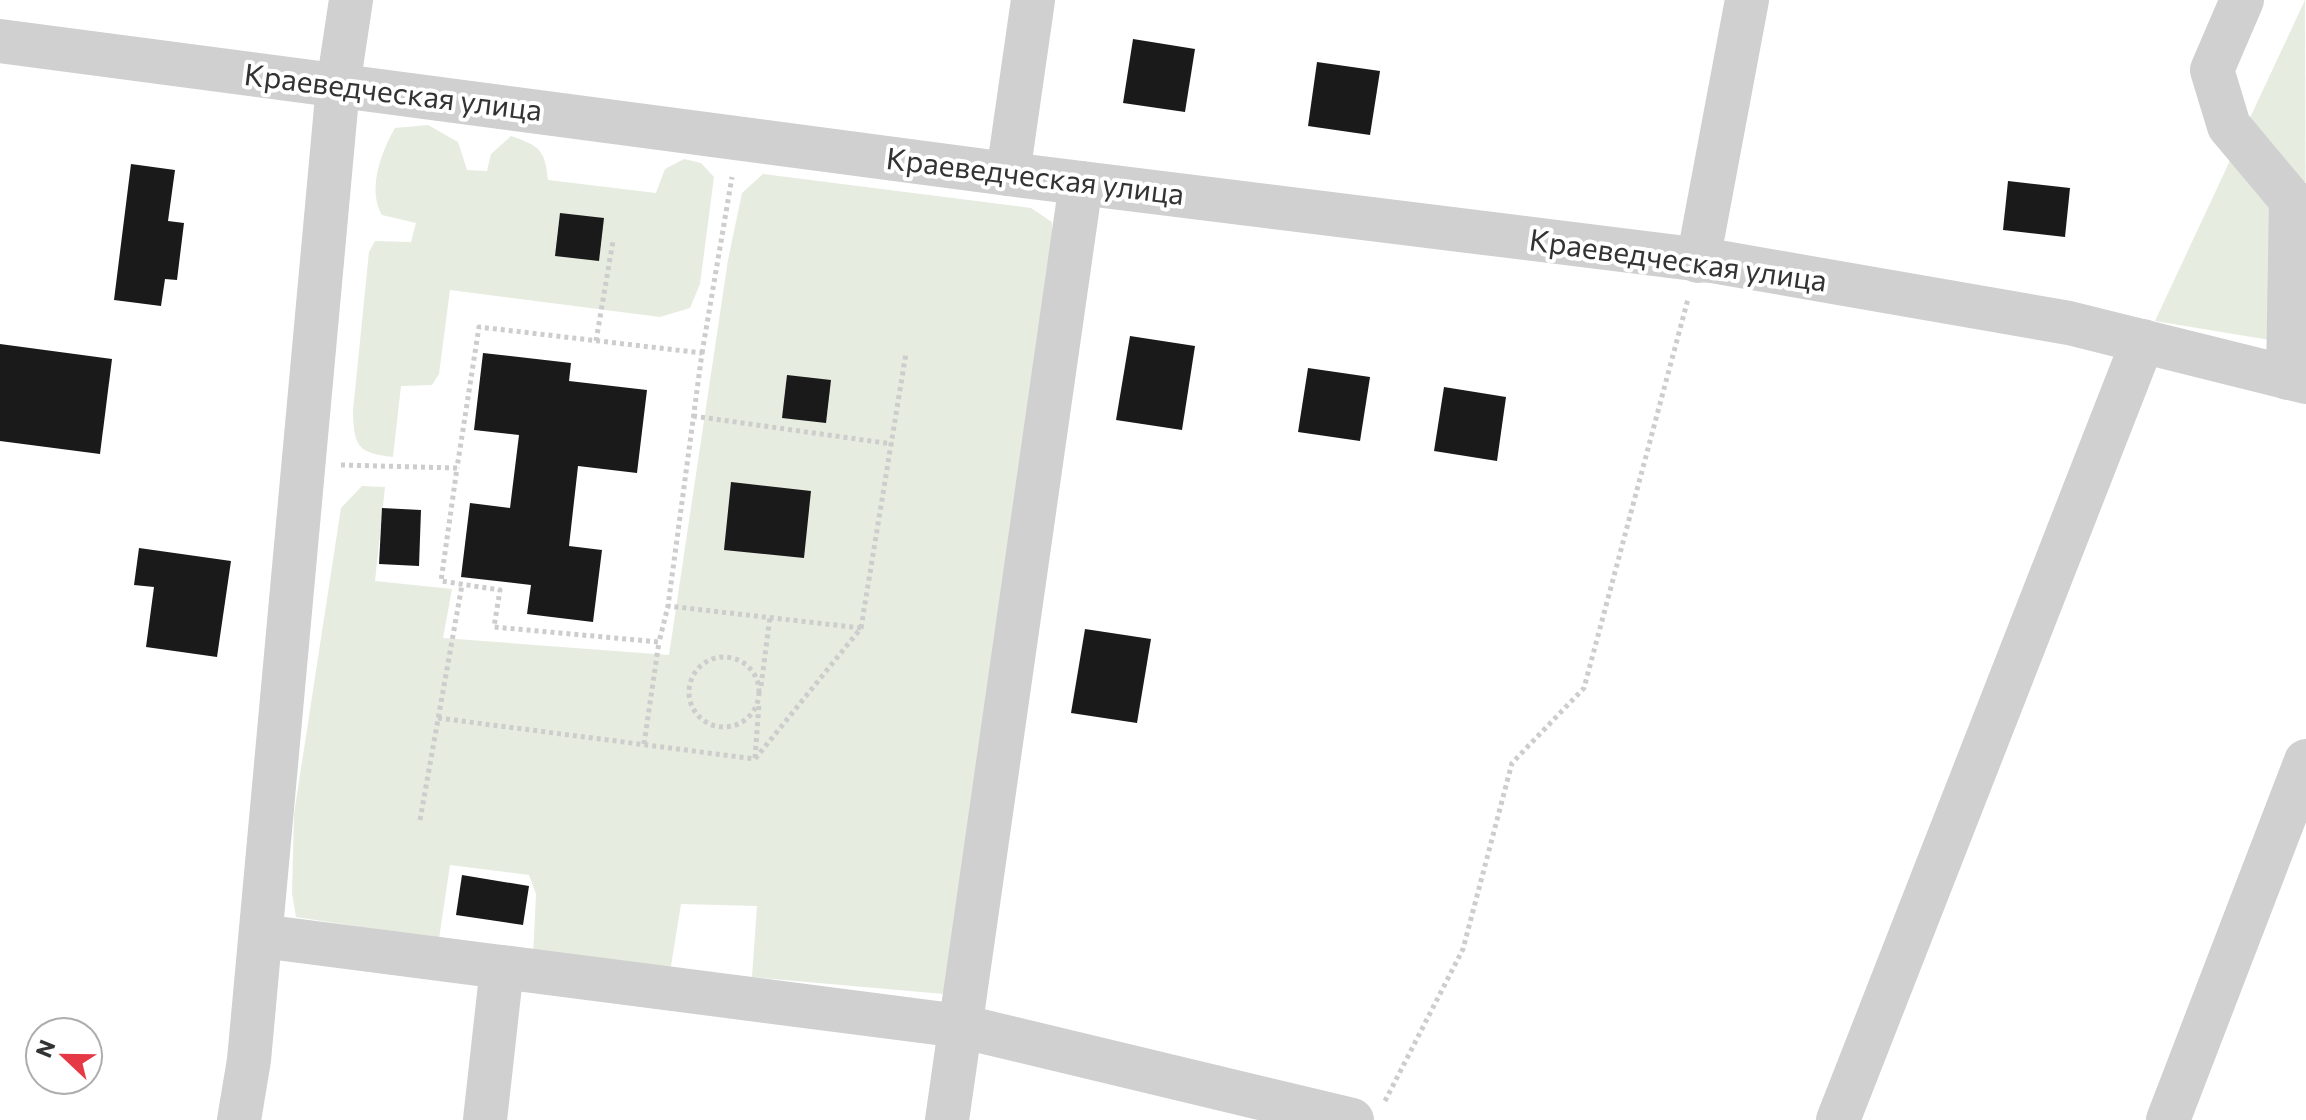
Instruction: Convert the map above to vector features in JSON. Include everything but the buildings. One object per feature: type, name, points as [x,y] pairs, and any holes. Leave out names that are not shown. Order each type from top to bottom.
[{"type":"street","points":[[239,1120],[249,1060],[261,936],[338,86],[351,0]]},
{"type":"street","points":[[1008,174],[1033,0]]},
{"type":"street","points":[[1698,261],[1747,0]]},
{"type":"street","points":[[2242,0],[2212,70],[2229,126],[2298,184],[2297,380]]},
{"type":"street","name":"Краеведческая улица","points":[[0,41],[1698,261],[2069,323],[2297,380]]},
{"type":"street","points":[[947,1120],[1081,183]]},
{"type":"street","points":[[1838,1120],[2143,341]]},
{"type":"street","points":[[2168,1120],[2306,761]]},
{"type":"street","points":[[261,936],[960,1026],[1367,1113]]},
{"type":"street","points":[[485,1120],[502,967]]},
{"type":"path","points":[[644,744],[659,642],[668,606],[702,353],[739,138]]},
{"type":"path","points":[[596,341],[613,241]]},
{"type":"path","points":[[1367,1113],[1463,949],[1512,763],[1584,688],[1698,261]]},
{"type":"path","points":[[659,642],[494,627],[500,590],[441,581],[457,468],[479,327],[702,353]]},
{"type":"path","points":[[755,759],[861,628],[906,353]]},
{"type":"path","points":[[693,416],[892,444]]},
{"type":"path","points":[[304,464],[457,468]]},
{"type":"path","points":[[420,820],[462,585]]},
{"type":"path","points":[[668,606],[861,628]]},
{"type":"path","points":[[755,759],[770,617]]},
{"type":"path","points":[[722,657],[745,663],[753,672],[760,694],[751,715],[742,723],[721,727],[700,718],[693,709],[689,687],[700,666],[722,657]]},
{"type":"path","points":[[438,718],[755,759]]},
{"type":"shaded area","points":[[2305,0],[2306,346],[2155,321]]},
{"type":"shaded area","points":[[428,125],[458,142],[467,170],[487,171],[491,154],[511,136],[539,150],[548,180],[656,193],[665,169],[684,159],[701,163],[714,177],[700,284],[690,308],[660,317],[450,290],[439,374],[432,385],[401,386],[393,457],[372,453],[360,446],[353,411],[369,252],[375,241],[411,242],[416,223],[382,215],[376,183],[381,159],[395,128]]},
{"type":"shaded area","points":[[763,174],[1031,208],[1052,222],[1055,297],[955,995],[752,977],[757,906],[681,904],[670,972],[533,957],[536,894],[529,875],[450,865],[439,939],[296,917],[292,893],[294,814],[341,508],[362,486],[385,487],[375,581],[452,589],[443,638],[669,655],[728,260],[742,193]]}]
